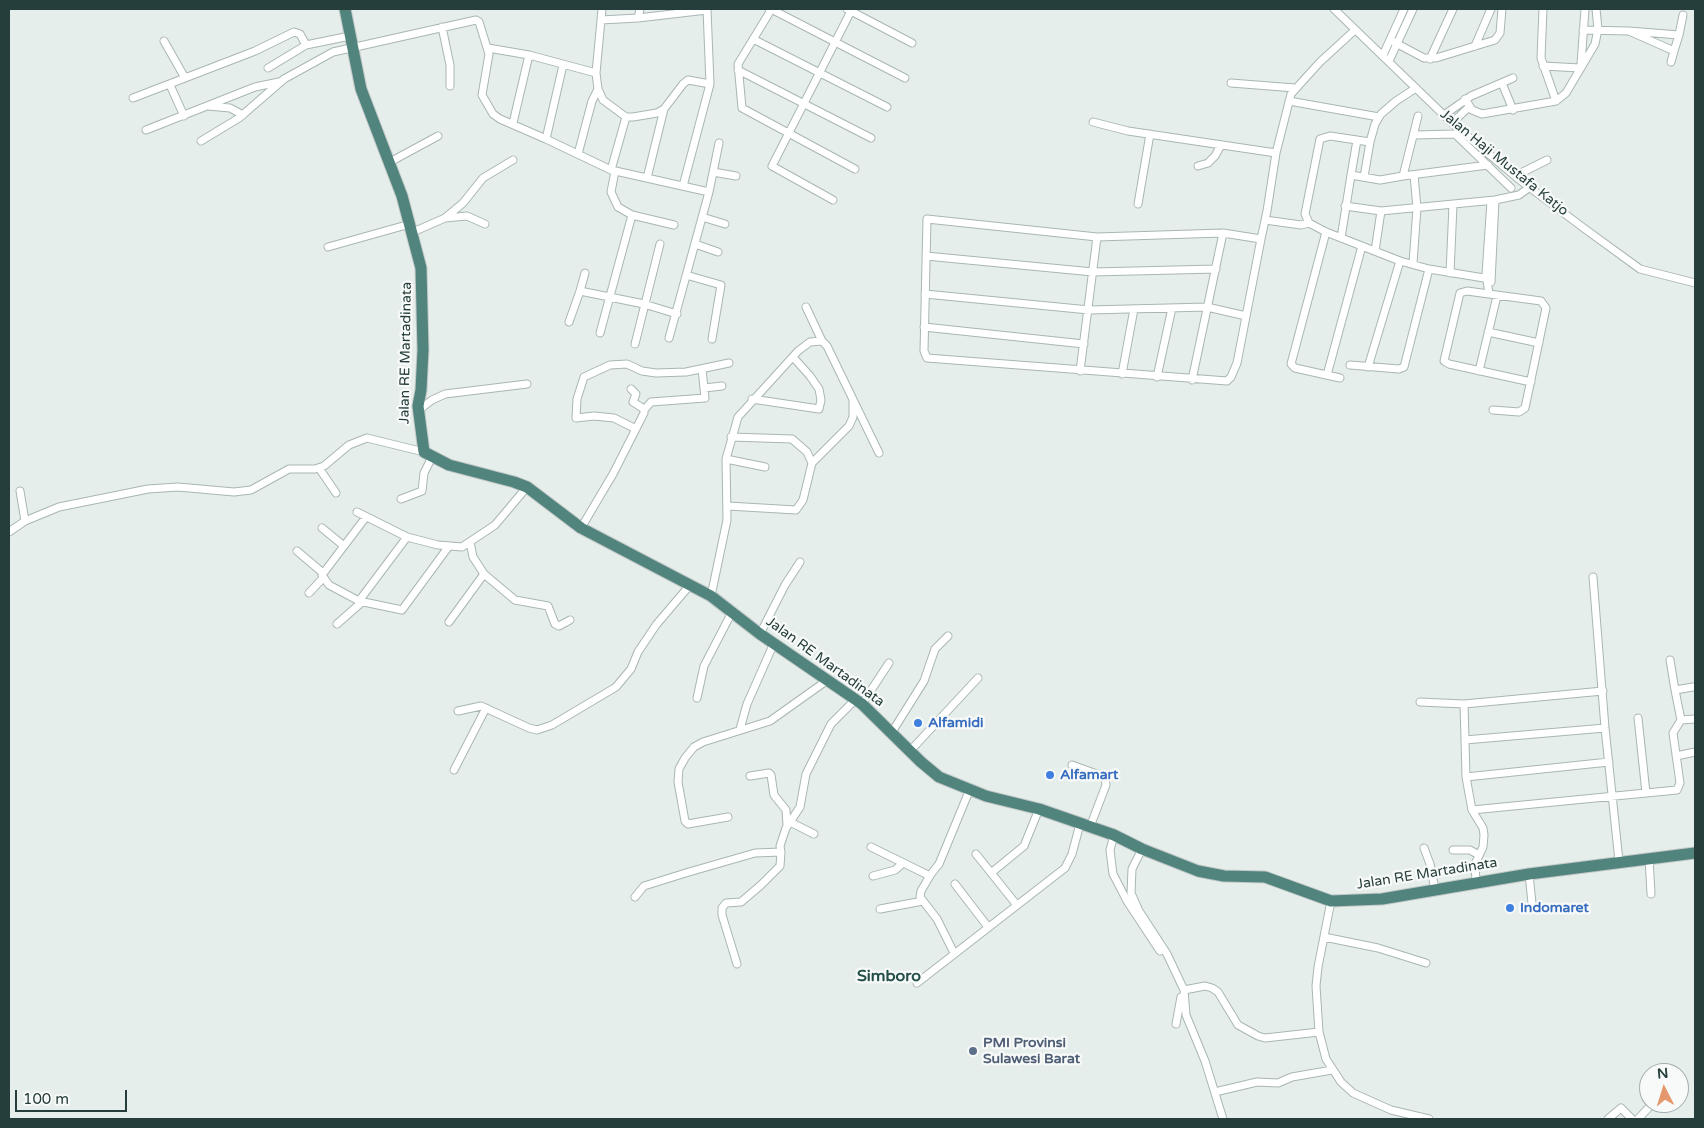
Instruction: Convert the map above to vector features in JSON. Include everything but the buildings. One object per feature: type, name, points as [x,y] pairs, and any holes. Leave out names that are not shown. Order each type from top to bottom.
[{"type":"highway","name":"Jalan RE Martadinata","points":[[346,9],[351,42],[362,89],[390,162],[411,228],[422,279],[421,390],[418,408],[428,455],[471,473],[514,482],[527,487],[581,528],[711,596],[760,634],[859,702],[892,732],[910,752],[939,777],[986,796],[1039,808],[1085,826],[1114,834],[1142,849],[1198,871],[1224,876],[1265,877],[1331,901],[1382,899],[1528,874],[1619,861],[1695,854]]},
{"type":"street","points":[[602,9],[596,73],[598,89],[603,100],[626,117],[642,117],[664,109]]},
{"type":"street","points":[[638,18],[640,9]]},
{"type":"street","points":[[855,169],[742,108],[738,64],[770,9],[905,78]]},
{"type":"street","name":"Jalan Haji Mustafa Katjo","points":[[1334,9],[1452,123],[1530,188],[1640,269],[1695,283]]},
{"type":"street","points":[[1389,61],[1404,9]]},
{"type":"street","points":[[1383,55],[1394,42],[1413,9]]},
{"type":"street","points":[[1430,59],[1453,9]]},
{"type":"street","points":[[1475,46],[1491,9]]},
{"type":"street","points":[[1394,42],[1419,56],[1430,59],[1475,46],[1498,37],[1501,27],[1502,9]]},
{"type":"street","points":[[1543,9],[1540,53],[1556,101]]},
{"type":"street","points":[[1580,66],[1585,9]]},
{"type":"street","points":[[1465,99],[1469,107],[1482,114],[1556,101],[1566,93],[1580,66],[1595,44],[1598,30],[1596,9]]},
{"type":"street","points":[[600,20],[638,18],[675,10],[707,10],[710,84],[683,186]]},
{"type":"street","points":[[833,200],[772,166],[802,103],[820,73],[850,10],[912,43]]},
{"type":"street","points":[[1671,62],[1683,15]]},
{"type":"street","points":[[268,68],[306,45],[351,42],[476,20],[479,22],[488,48],[489,60],[482,95],[496,117],[613,171],[709,192]]},
{"type":"street","points":[[442,27],[451,69],[450,86]]},
{"type":"street","points":[[1261,239],[1224,233],[1097,237],[927,219],[923,342],[927,358],[1220,383],[1227,382],[1237,363],[1265,220],[1276,153],[1289,101],[1295,88],[1355,30]]},
{"type":"street","points":[[1583,30],[1679,35]]},
{"type":"street","points":[[1629,31],[1674,51]]},
{"type":"street","points":[[133,98],[153,88],[170,85],[255,51],[294,32],[300,34],[306,45]]},
{"type":"street","points":[[754,39],[887,107]]},
{"type":"street","points":[[164,42],[186,78]]},
{"type":"street","points":[[201,141],[243,115],[279,82],[351,42]]},
{"type":"street","points":[[488,48],[529,55],[596,73]]},
{"type":"street","points":[[513,124],[529,55]]},
{"type":"street","points":[[546,139],[563,65]]},
{"type":"street","points":[[1543,66],[1580,66]]},
{"type":"street","points":[[738,70],[871,138]]},
{"type":"street","points":[[1444,115],[1465,99],[1513,78]]},
{"type":"street","points":[[647,178],[664,109],[686,81],[691,79],[710,84]]},
{"type":"street","points":[[146,130],[266,84],[279,82]]},
{"type":"street","points":[[1231,83],[1295,88]]},
{"type":"street","points":[[1502,83],[1513,110]]},
{"type":"street","points":[[170,85],[184,116]]},
{"type":"street","points":[[1364,177],[1370,142],[1379,117],[1396,101],[1416,88]]},
{"type":"street","points":[[578,154],[592,101],[598,89]]},
{"type":"street","points":[[1289,101],[1379,117]]},
{"type":"street","points":[[206,106],[230,108],[243,115]]},
{"type":"street","points":[[1452,123],[1469,107]]},
{"type":"street","points":[[1403,176],[1418,116]]},
{"type":"street","points":[[626,117],[613,171],[612,197],[618,207],[632,215],[674,225]]},
{"type":"street","points":[[1094,122],[1150,134],[1276,153]]},
{"type":"street","points":[[1138,204],[1150,134]]},
{"type":"street","points":[[1414,135],[1454,134],[1511,188]]},
{"type":"street","points":[[390,162],[438,136]]},
{"type":"street","points":[[1309,223],[1305,214],[1320,139],[1330,136],[1370,142]]},
{"type":"street","points":[[1341,238],[1357,140]]},
{"type":"street","points":[[670,338],[709,192],[719,143]]},
{"type":"street","points":[[1198,166],[1208,163],[1215,156],[1221,145]]},
{"type":"street","points":[[445,218],[462,203],[483,178],[513,160]]},
{"type":"street","points":[[1507,196],[1518,178],[1547,160]]},
{"type":"street","points":[[1351,175],[1380,180],[1488,165]]},
{"type":"street","points":[[713,172],[736,176]]},
{"type":"street","points":[[1413,263],[1417,208],[1414,175]]},
{"type":"street","points":[[1345,206],[1381,211],[1453,205],[1493,201],[1507,196],[1518,195],[1530,188]]},
{"type":"street","points":[[1489,285],[1493,201]]},
{"type":"street","points":[[1450,273],[1453,205]]},
{"type":"street","points":[[1375,251],[1381,211]]},
{"type":"street","points":[[600,333],[632,215]]},
{"type":"street","points":[[328,247],[411,228],[445,218],[467,216],[485,224]]},
{"type":"street","points":[[702,217],[725,224]]},
{"type":"street","points":[[1265,220],[1301,224],[1309,223],[1326,232],[1400,261],[1489,285],[1497,296]]},
{"type":"street","points":[[1326,232],[1291,361],[1296,368],[1340,378]]},
{"type":"street","points":[[1192,380],[1224,233]]},
{"type":"street","points":[[1080,371],[1097,237]]},
{"type":"street","points":[[635,344],[660,244]]},
{"type":"street","points":[[695,244],[718,252]]},
{"type":"street","points":[[1327,375],[1362,246]]},
{"type":"street","points":[[926,256],[1093,272],[1216,269]]},
{"type":"street","points":[[1368,367],[1400,261]]},
{"type":"street","points":[[1350,365],[1399,369],[1404,366],[1429,269]]},
{"type":"street","points":[[569,322],[585,273]]},
{"type":"street","points":[[686,275],[720,284],[712,339]]},
{"type":"street","points":[[1489,285],[1460,293],[1444,357],[1447,364],[1531,382]]},
{"type":"street","points":[[580,291],[644,304],[677,314]]},
{"type":"street","points":[[924,294],[1089,310],[1207,307],[1246,316]]},
{"type":"street","points":[[1479,370],[1497,296]]},
{"type":"street","points":[[1493,410],[1523,411],[1546,310],[1545,304],[1519,297],[1497,296]]},
{"type":"street","points":[[806,308],[822,341],[827,346],[879,453]]},
{"type":"street","points":[[1157,377],[1172,308]]},
{"type":"street","points":[[1122,374],[1134,309]]},
{"type":"street","points":[[924,327],[1084,344]]},
{"type":"street","points":[[1488,332],[1539,343]]},
{"type":"street","points":[[711,596],[723,548],[728,506],[726,458],[738,417],[752,399],[792,357],[810,342],[822,341]]},
{"type":"street","points":[[752,399],[819,409],[821,400],[819,389],[810,376],[792,357]]},
{"type":"street","points":[[636,428],[614,418],[594,416],[576,418],[577,400],[584,377],[610,365],[627,364],[642,371],[656,373],[702,369],[729,363]]},
{"type":"street","points":[[581,528],[644,410],[651,402],[705,398],[702,369]]},
{"type":"street","points":[[418,408],[445,394],[527,384]]},
{"type":"street","points":[[704,388],[722,386]]},
{"type":"street","points":[[631,388],[636,393],[633,402],[644,410]]},
{"type":"street","points":[[728,506],[796,510],[803,500],[812,462],[849,426],[853,417],[853,400]]},
{"type":"street","points":[[731,437],[792,440],[807,452],[812,462]]},
{"type":"street","points":[[9,532],[25,521],[58,507],[148,490],[178,487],[242,492],[251,490],[293,468],[319,468],[329,463],[349,445],[367,438],[375,438],[428,455],[422,491],[401,499]]},
{"type":"street","points":[[726,458],[765,467]]},
{"type":"street","points":[[319,468],[336,493]]},
{"type":"street","points":[[357,512],[407,537],[462,547],[495,524],[527,487]]},
{"type":"street","points":[[20,491],[25,521]]},
{"type":"street","points":[[309,593],[366,517]]},
{"type":"street","points":[[322,528],[344,546]]},
{"type":"street","points":[[337,624],[361,601],[407,537]]},
{"type":"street","points":[[470,542],[473,557],[484,574],[515,600],[548,606],[555,624],[559,626],[570,620]]},
{"type":"street","points":[[297,552],[323,576],[329,585],[361,601],[402,610],[449,546]]},
{"type":"street","points":[[760,634],[785,585],[800,562]]},
{"type":"street","points":[[449,622],[484,574]]},
{"type":"street","points":[[1593,578],[1605,728],[1619,861]]},
{"type":"street","points":[[458,711],[474,706],[486,708],[515,724],[537,730],[552,725],[578,711],[616,687],[626,676],[643,643],[690,585]]},
{"type":"street","points":[[698,698],[704,666],[732,612]]},
{"type":"street","points":[[892,732],[924,680],[936,649],[948,636]]},
{"type":"street","points":[[740,729],[747,704],[774,643]]},
{"type":"street","points":[[1472,810],[1679,789],[1673,733],[1681,720],[1670,660]]},
{"type":"street","points":[[737,964],[722,915],[722,908],[726,903],[741,902],[780,866],[780,846],[788,824],[800,807],[806,774],[831,724],[859,702],[889,663]]},
{"type":"street","points":[[910,752],[978,678]]},
{"type":"street","points":[[728,817],[688,824],[682,812],[678,788],[679,769],[694,747],[740,729],[759,726],[770,721],[828,679]]},
{"type":"street","points":[[1675,690],[1693,687]]},
{"type":"street","points":[[1420,702],[1464,704],[1603,691]]},
{"type":"street","points":[[1464,704],[1466,777],[1472,810],[1483,828],[1483,847],[1475,864],[1476,882]]},
{"type":"street","points":[[454,770],[486,708]]},
{"type":"street","points":[[1638,718],[1646,793]]},
{"type":"street","points":[[1681,720],[1695,719]]},
{"type":"street","points":[[1464,740],[1605,728]]},
{"type":"street","points":[[1676,756],[1695,752]]},
{"type":"street","points":[[1466,777],[1609,762]]},
{"type":"street","points":[[917,983],[1068,864],[1106,785],[1105,777],[1072,765]]},
{"type":"street","points":[[750,776],[769,773],[771,775],[774,795],[786,810],[788,824]]},
{"type":"street","points":[[954,953],[937,919],[920,894],[939,864],[970,789]]},
{"type":"street","points":[[991,873],[1024,846],[1039,808]]},
{"type":"street","points":[[788,824],[814,834]]},
{"type":"street","points":[[1114,834],[1110,850],[1113,874],[1139,911],[1184,990],[1183,1013]]},
{"type":"street","points":[[870,847],[928,875],[931,874]]},
{"type":"street","points":[[1424,848],[1430,864],[1435,889]]},
{"type":"street","points":[[1130,900],[1130,881],[1136,858],[1142,849]]},
{"type":"street","points":[[1453,850],[1470,850],[1479,855]]},
{"type":"street","points":[[635,897],[644,886],[697,869],[755,853],[781,852]]},
{"type":"street","points":[[976,854],[1016,904]]},
{"type":"street","points":[[1649,858],[1651,894]]},
{"type":"street","points":[[873,876],[895,870],[903,863]]},
{"type":"street","points":[[1528,874],[1532,902]]},
{"type":"street","points":[[955,884],[988,927]]},
{"type":"street","points":[[880,908],[923,901]]},
{"type":"street","points":[[1331,901],[1316,986],[1319,1032],[1326,1059],[1332,1070],[1353,1093],[1391,1110],[1429,1119]]},
{"type":"street","points":[[1324,937],[1378,948],[1426,963]]},
{"type":"street","points":[[1165,954],[1180,991],[1183,1013],[1215,1092],[1223,1119]]},
{"type":"street","points":[[1184,990],[1205,986],[1212,988],[1218,992],[1238,1025],[1264,1038],[1319,1032]]},
{"type":"street","points":[[1215,1092],[1257,1082],[1278,1083],[1292,1077],[1332,1070]]},
{"type":"street","points":[[1610,1119],[1621,1108],[1632,1119]]},
{"type":"place","name":"Alfamidi","points":[[918,723]]},
{"type":"place","name":"Alfamart","points":[[1050,775]]},
{"type":"place","name":"Indomaret","points":[[1510,908]]},
{"type":"place","name":"PMI Provinsi Sulawesi Barat","points":[[973,1051]]},
{"type":"district","name":"Simboro","points":[[889,977]]}]
